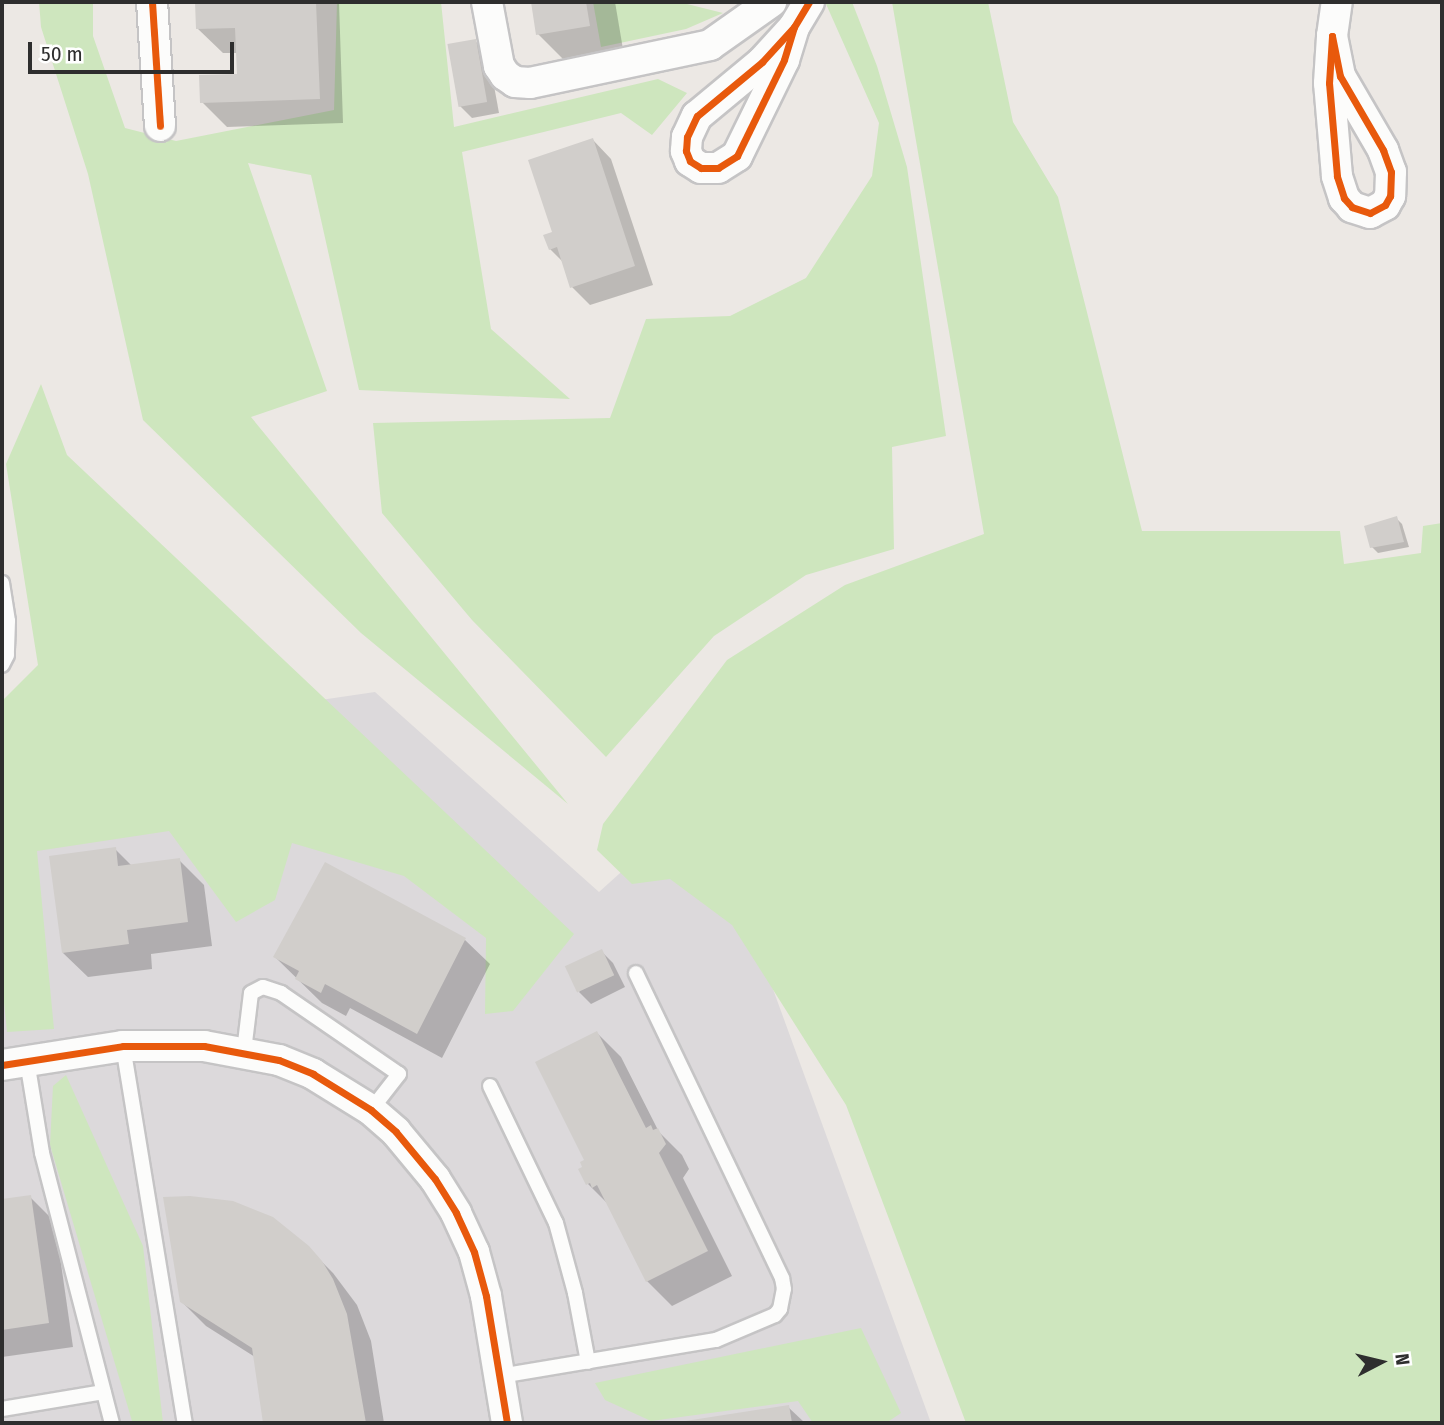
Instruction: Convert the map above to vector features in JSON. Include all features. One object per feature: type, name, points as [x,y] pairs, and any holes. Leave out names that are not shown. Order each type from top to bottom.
[{"type":"street","points":[[152,2],[160,126]]},
{"type":"street","points":[[487,2],[499,66],[505,75],[515,82],[530,83],[710,45],[771,2]]},
{"type":"street","points":[[1332,36],[1340,76],[1382,150],[1391,172],[1392,185],[1385,205],[1370,213],[1352,207],[1345,198],[1337,176],[1329,83],[1332,36],[1337,2]]},
{"type":"street","points":[[801,9],[772,87],[737,156],[718,168],[701,168],[690,161],[686,151],[687,137],[697,116],[762,62],[801,9]]},
{"type":"street","points":[[15,1063],[123,1046],[177,1045],[244,1051],[313,1074],[371,1110],[418,1155],[456,1213],[474,1252],[486,1296],[507,1423]]},
{"type":"lane","points":[[2,583],[8,621],[7,655],[2,665]]},
{"type":"lane","points":[[500,1377],[716,1340],[775,1315],[783,1301],[782,1279],[636,973]]},
{"type":"lane","points":[[244,1051],[251,993],[263,987],[281,993],[400,1074],[371,1110]]},
{"type":"lane","points":[[123,1046],[186,1423]]},
{"type":"lane","points":[[15,1063],[42,1153],[111,1423]]},
{"type":"lane","points":[[490,1086],[556,1223],[575,1293],[587,1362]]},
{"type":"lane","points":[[2,1409],[104,1392]]},
{"type":"shaded area","points":[[375,692],[599,892],[669,829],[746,915],[931,1423],[2,1423],[2,747]]},
{"type":"green space","points":[[39,2],[93,2],[93,36],[125,128],[176,141],[334,110],[337,2],[441,2],[454,127],[658,79],[687,93],[652,135],[621,113],[462,152],[491,329],[570,399],[359,390],[311,175],[248,163],[327,391],[251,417],[568,804],[361,633],[143,420],[88,174],[41,27]]},
{"type":"green space","points":[[593,2],[679,2],[723,13],[686,29],[601,47]]},
{"type":"green space","points":[[852,2],[877,66],[907,167],[946,436],[892,447],[894,549],[806,575],[714,636],[606,757],[472,620],[382,513],[373,423],[610,418],[646,319],[730,316],[806,278],[872,176],[879,123],[826,4]]},
{"type":"green space","points":[[892,2],[988,2],[1013,122],[1058,197],[1142,531],[1340,531],[1344,564],[1421,553],[1423,526],[1442,523],[1442,1423],[966,1423],[846,1105],[732,925],[670,879],[632,884],[597,850],[603,824],[727,660],[845,585],[984,534]]},
{"type":"green space","points":[[41,384],[67,455],[574,934],[513,1011],[485,1014],[486,938],[404,876],[292,843],[275,900],[236,922],[169,831],[37,851],[54,1029],[7,1032],[2,982],[2,701],[38,665],[6,464]]},
{"type":"green space","points":[[66,1075],[143,1246],[163,1423],[132,1421],[50,1145],[53,1086]]},
{"type":"green space","points":[[861,1328],[901,1413],[886,1423],[813,1423],[798,1401],[651,1421],[605,1400],[595,1383]]},
{"type":"building","points":[[195,2],[316,2],[320,99],[200,103],[199,75],[237,74],[235,28],[196,29]]},
{"type":"building","points":[[531,2],[586,2],[590,26],[536,35]]},
{"type":"building","points":[[476,39],[487,102],[459,107],[447,44]]},
{"type":"building","points":[[593,138],[635,266],[570,288],[557,247],[549,250],[543,235],[552,232],[528,160]]},
{"type":"building","points":[[1397,516],[1404,542],[1370,548],[1364,526]]},
{"type":"building","points":[[116,847],[118,866],[180,858],[188,922],[127,930],[129,944],[62,953],[49,856]]},
{"type":"building","points":[[325,862],[466,938],[417,1034],[325,984],[321,993],[295,979],[299,971],[273,957]]},
{"type":"building","points":[[602,949],[614,975],[577,993],[565,966]]},
{"type":"building","points":[[597,1031],[646,1128],[651,1125],[653,1130],[658,1128],[666,1144],[659,1153],[708,1251],[646,1282],[597,1185],[592,1188],[590,1183],[586,1185],[578,1169],[582,1167],[580,1162],[584,1160],[535,1062]]},
{"type":"building","points":[[31,1195],[49,1323],[2,1330],[2,1199]]},
{"type":"building","points":[[190,1196],[233,1201],[273,1217],[309,1246],[322,1261],[333,1279],[347,1314],[366,1423],[263,1423],[252,1348],[180,1302],[163,1197]]},
{"type":"building","points":[[789,1405],[792,1423],[679,1423],[679,1422]]},
{"type":"cycle path","points":[[152,2],[160,126]]},
{"type":"cycle path","points":[[794,27],[784,60],[737,156],[718,168],[701,168],[690,161],[686,151],[687,137],[697,116],[762,62],[794,27],[809,2]]},
{"type":"cycle path","points":[[1332,36],[1340,76],[1383,150],[1391,172],[1390,196],[1385,205],[1370,213],[1352,207],[1344,198],[1337,176],[1329,83],[1332,36]]},
{"type":"cycle path","points":[[2,1065],[123,1046],[204,1046],[279,1060],[313,1074],[371,1110],[396,1132],[435,1179],[456,1213],[474,1252],[486,1296],[507,1423]]}]
